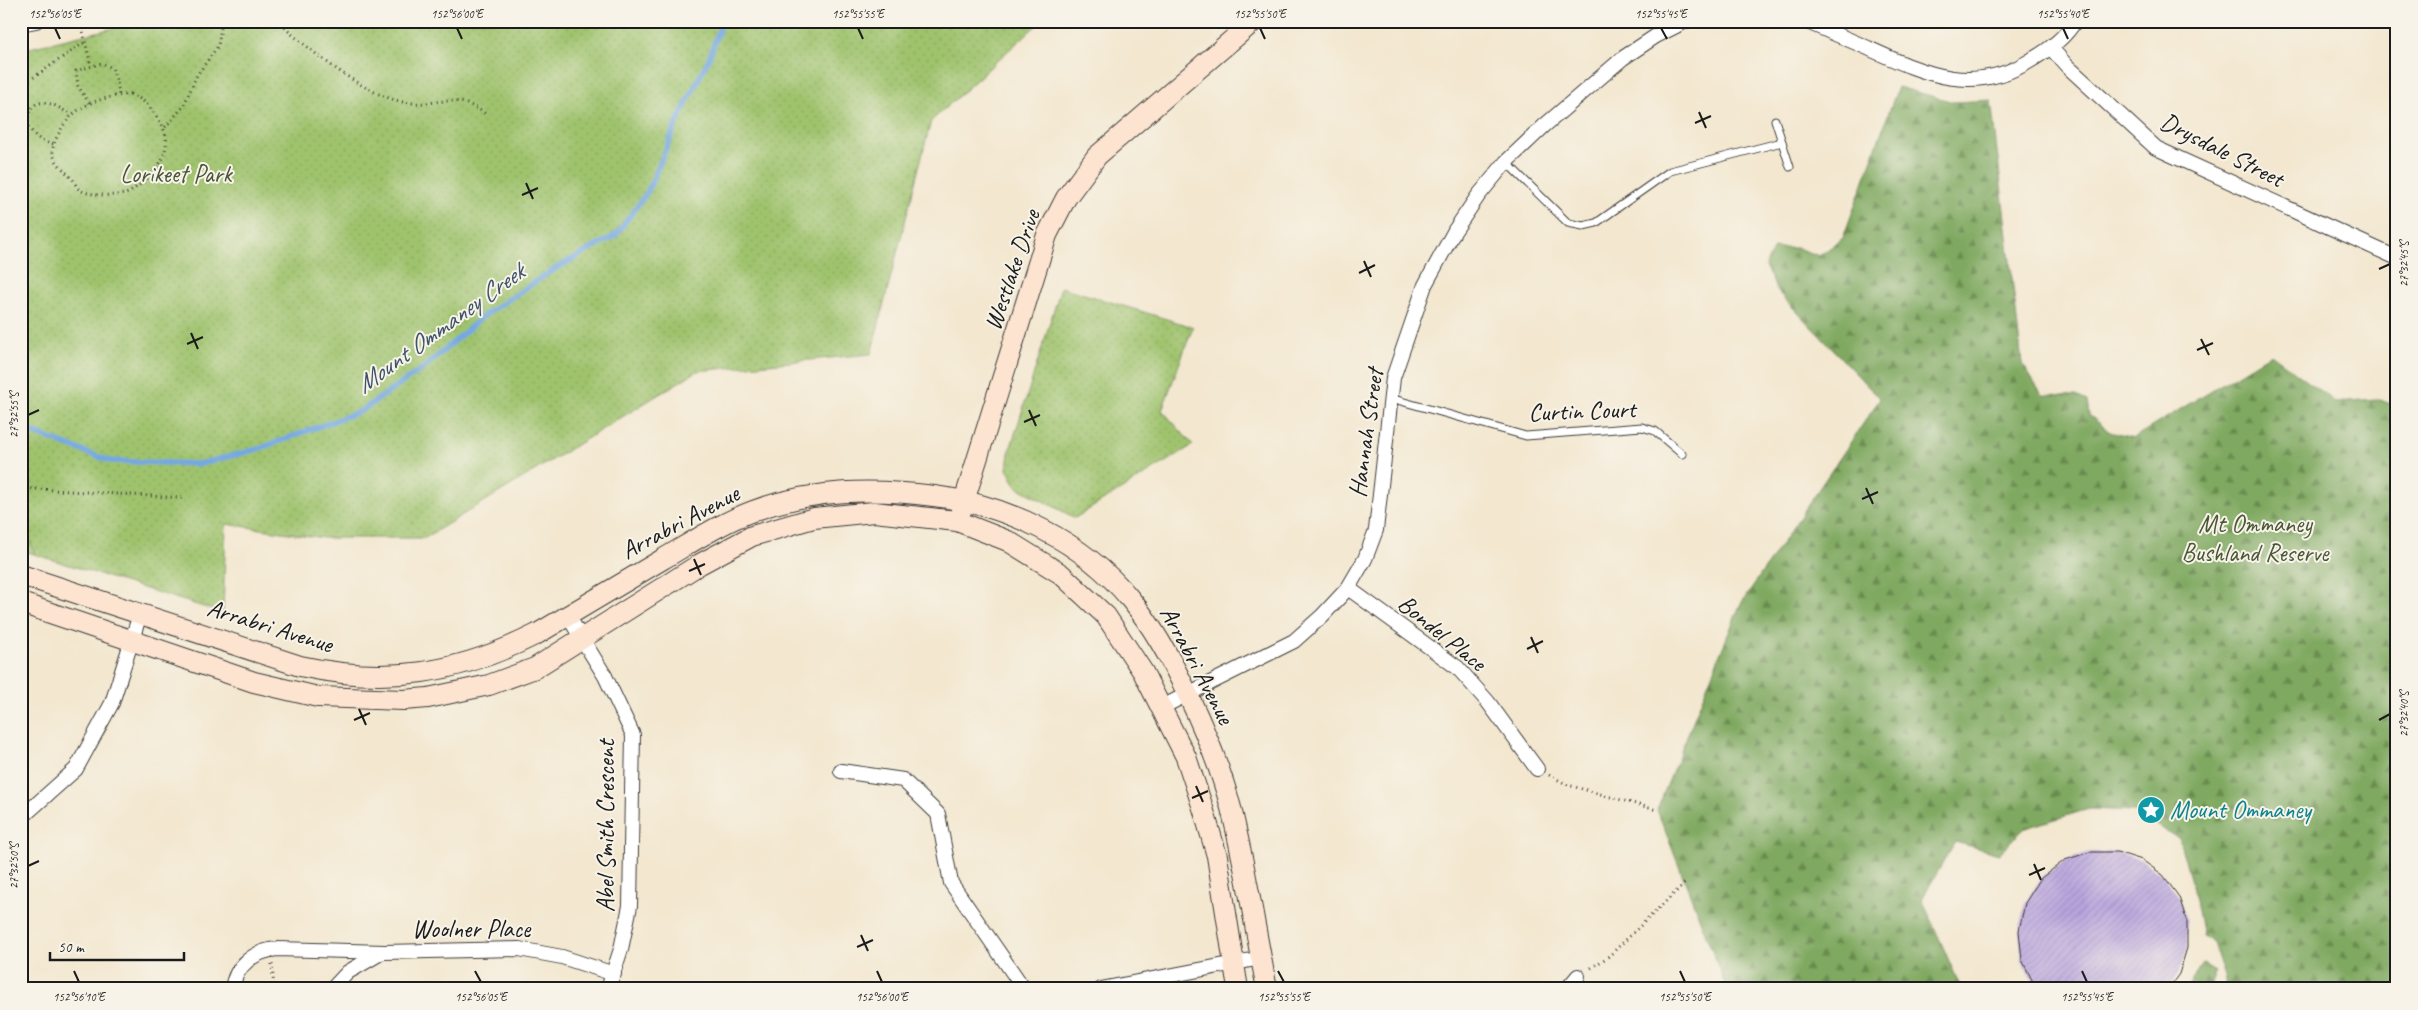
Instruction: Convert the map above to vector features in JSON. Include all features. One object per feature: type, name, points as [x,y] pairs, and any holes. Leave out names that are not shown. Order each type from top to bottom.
[{"type":"street","points":[[21,24],[36,21]]},
{"type":"street","name":"Westlake Drive","points":[[957,522],[966,500],[1047,235],[1066,198],[1097,156],[1254,21]]},
{"type":"street","name":"Hannah Street","points":[[1162,707],[1294,641],[1322,616],[1348,588],[1366,559],[1376,530],[1393,378],[1425,285],[1455,230],[1478,196],[1506,162],[1544,126],[1623,58],[1656,36],[1686,21]]},
{"type":"street","points":[[1805,21],[1916,70],[1949,78],[1991,78],[2028,63],[2051,48],[2075,21]]},
{"type":"street","name":"Drysdale Street","points":[[2051,48],[2067,66],[2156,148],[2397,258]]},
{"type":"street","name":"Arrabri Avenue","points":[[21,575],[300,666],[326,672],[374,677],[397,676],[433,671],[486,658],[537,634],[728,522],[790,499],[821,493],[870,490],[966,500],[1021,518],[1071,546],[1109,576],[1130,599],[1150,627],[1187,693],[1218,765],[1231,808],[1245,869],[1267,989]]},
{"type":"street","name":"Arrabri Avenue","points":[[21,603],[254,682],[318,697],[403,700],[458,693],[516,677],[535,668],[583,639],[700,564],[752,536],[814,518],[874,512],[957,522],[1008,541],[1061,574],[1106,616],[1143,672],[1186,757],[1217,856],[1238,989]]},
{"type":"street","name":"Bondel Place","points":[[1348,588],[1458,668],[1488,702],[1537,769]]},
{"type":"street","points":[[21,818],[76,769],[112,703],[140,614]]},
{"type":"street","name":"Abel Smith Crescent","points":[[568,616],[605,676],[632,736],[630,906],[627,926],[608,989]]},
{"type":"street","points":[[841,771],[903,780],[938,814],[951,883],[1024,989]]},
{"type":"street","name":"Woolner Place","points":[[232,989],[235,977],[246,962],[260,952],[271,950],[385,952],[531,950],[562,957],[614,974]]},
{"type":"street","name":"Woolner Place","points":[[332,989],[354,967],[385,952]]},
{"type":"street","points":[[1101,989],[1261,958]]},
{"type":"street","points":[[1567,989],[1578,976]]},
{"type":"lane","points":[[1775,120],[1790,168]]},
{"type":"lane","points":[[1506,162],[1568,223],[1583,226],[1596,223],[1670,171],[1782,142]]},
{"type":"lane","name":"Curtin Court","points":[[1390,398],[1526,436],[1642,427],[1655,432],[1682,454]]},
{"type":"path","points":[[165,127],[183,107],[197,75],[218,46],[222,21]]},
{"type":"path","points":[[277,21],[332,66],[364,87],[399,102],[462,100],[487,115]]},
{"type":"path","points":[[82,32],[91,66]]},
{"type":"path","points":[[21,86],[85,42]]},
{"type":"path","points":[[89,103],[78,86],[76,71],[102,63],[112,68],[118,81],[119,96]]},
{"type":"path","points":[[130,94],[143,99],[165,127],[166,147],[161,164],[153,174],[127,194],[98,194],[80,190],[58,163],[53,153],[53,144],[71,115],[89,103],[119,96],[130,94]]},
{"type":"path","points":[[53,144],[44,143],[32,134],[28,125],[29,112],[35,105],[44,102],[54,105],[71,115]]},
{"type":"path","points":[[21,488],[182,498]]},
{"type":"path","points":[[1537,769],[1568,785],[1658,810]]},
{"type":"path","points":[[1578,976],[1609,956],[1686,882]]},
{"type":"path","points":[[271,950],[274,989]]},
{"type":"green space","name":"Lorikeet Park","points":[[143,21],[1041,21],[931,121],[871,354],[697,371],[425,538],[324,538],[226,524],[223,613],[21,550],[21,50]]},
{"type":"green space","name":"Mt Ommaney Bushland Reserve","points":[[1898,87],[1954,102],[1991,100],[2022,363],[2042,395],[2076,396],[2087,401],[2089,415],[2110,432],[2133,438],[2271,354],[2335,402],[2376,399],[2397,406],[2397,989],[2228,989],[2213,942],[2203,936],[2195,896],[2179,839],[2134,811],[2089,809],[2025,828],[1999,854],[1955,842],[1922,899],[1960,986],[1964,989],[1727,989],[1657,810],[1740,605],[1880,399],[1779,293],[1765,266],[1774,248],[1797,248],[1819,256],[1843,238]]},
{"type":"green space","points":[[1061,287],[1193,327],[1162,410],[1193,445],[1075,518],[1017,487],[1007,469],[1009,453]]},
{"type":"green space","points":[[21,516],[35,554],[21,550]]},
{"type":"green space","points":[[2203,964],[2215,971],[2209,989],[2186,989]]},
{"type":"building","points":[[2090,852],[2117,852],[2142,860],[2163,875],[2179,897],[2187,922],[2187,948],[2179,974],[2168,989],[2038,989],[2035,986],[2022,960],[2019,931],[2025,903],[2041,878],[2065,860]]},
{"type":"waterway","name":"Mount Ommaney Creek","points":[[21,428],[110,461],[200,464],[258,449],[361,411],[425,367],[482,317],[553,270],[616,235],[648,191],[678,120],[709,58],[722,21]]},
{"type":"place","name":"Mount Ommaney","points":[[2151,810]]}]
